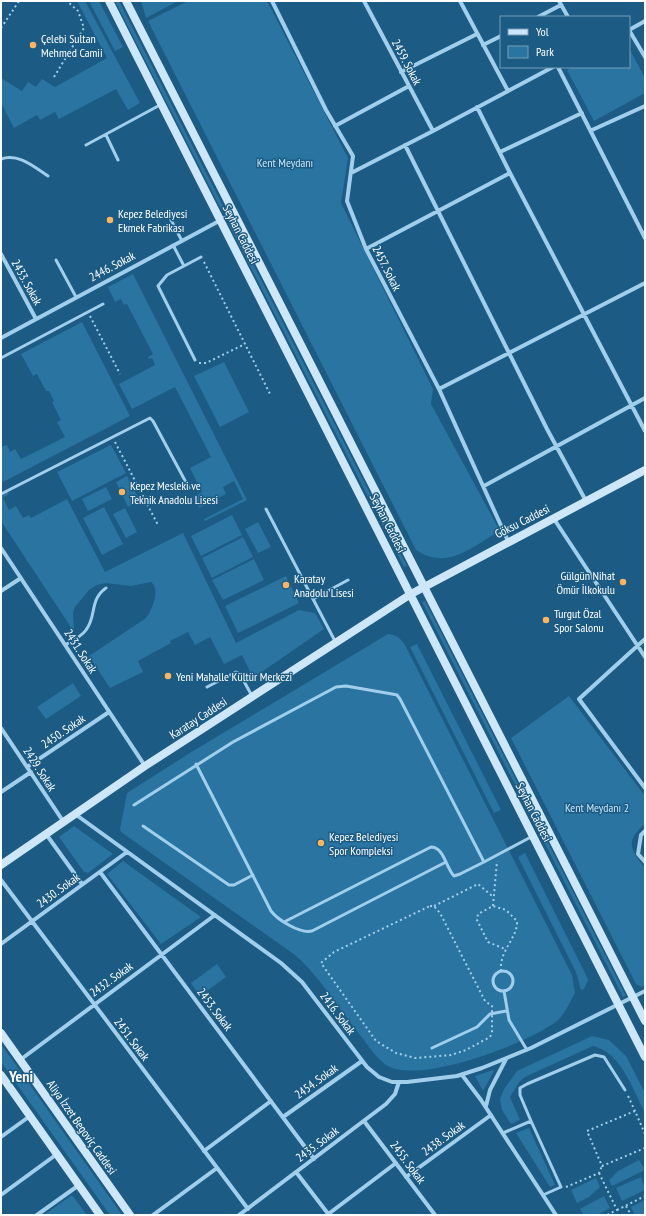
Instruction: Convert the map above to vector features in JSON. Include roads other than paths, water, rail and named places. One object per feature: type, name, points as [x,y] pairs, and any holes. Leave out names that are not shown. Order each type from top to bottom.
[{"type":"street","name":"Seyhan Caddesi","points":[[109,1],[645,1057]]},
{"type":"street","name":"Seyhan Caddesi","points":[[126,1],[645,1021]]},
{"type":"street","name":"2457. Sokak","points":[[272,1],[352,156],[347,201],[366,248],[439,389],[508,541]]},
{"type":"street","name":"2459. Sokak","points":[[364,1],[408,86],[434,131]]},
{"type":"street","points":[[460,1],[508,91]]},
{"type":"street","points":[[540,16],[560,3],[567,16]]},
{"type":"street","points":[[630,29],[645,21]]},
{"type":"street","points":[[630,32],[645,57]]},
{"type":"street","points":[[401,72],[477,34]]},
{"type":"street","points":[[483,45],[500,36]]},
{"type":"street","points":[[351,173],[434,131],[551,68]]},
{"type":"street","points":[[559,68],[592,130],[645,238]]},
{"type":"street","points":[[336,126],[408,86]]},
{"type":"street","points":[[592,130],[645,106]]},
{"type":"street","points":[[477,107],[645,431]]},
{"type":"street","points":[[500,152],[582,113]]},
{"type":"street","points":[[405,145],[509,353],[586,501]]},
{"type":"street","points":[[366,248],[510,173]]},
{"type":"street","name":"2446. Sokak","points":[[1,338],[234,213]]},
{"type":"street","name":"2433. Sokak","points":[[1,254],[36,318]]},
{"type":"street","points":[[439,389],[645,283]]},
{"type":"street","points":[[484,486],[645,398]]},
{"type":"street","name":"Göksu Caddesi","points":[[411,594],[508,541],[554,519],[645,470]]},
{"type":"street","points":[[554,519],[636,646],[645,657]]},
{"type":"street","name":"2431. Sokak","points":[[1,548],[145,766]]},
{"type":"street","points":[[1,592],[21,578]]},
{"type":"street","name":"Karatay Caddesi","points":[[1,865],[145,766],[411,594]]},
{"type":"street","points":[[645,639],[579,699],[645,788]]},
{"type":"street","name":"2450. Sokak","points":[[27,768],[109,712]]},
{"type":"street","name":"2429. Sokak","points":[[1,728],[63,821]]},
{"type":"street","points":[[1,792],[30,772]]},
{"type":"street","name":"2416. Sokak","points":[[74,814],[281,962],[302,982],[362,1061],[379,1077],[399,1082],[439,1079],[462,1075],[527,1050],[634,998],[645,991]]},
{"type":"street","points":[[645,831],[640,835],[638,854],[645,862]]},
{"type":"street","points":[[46,833],[82,884]]},
{"type":"street","name":"2430. Sokak","points":[[1,944],[127,852]]},
{"type":"street","name":"2453. Sokak","points":[[100,872],[314,1159]]},
{"type":"street","name":"2451. Sokak","points":[[1,880],[248,1209]]},
{"type":"street","name":"2432. Sokak","points":[[20,1060],[215,915]]},
{"type":"street","name":"Aliya İzzet Begoviç Caddesi","points":[[1,1033],[130,1215]]},
{"type":"street","points":[[486,1106],[490,1090],[506,1059]]},
{"type":"street","name":"2454. Sokak","points":[[283,1117],[362,1061]]},
{"type":"street","points":[[462,1075],[486,1106],[556,1215]]},
{"type":"street","points":[[2,1078],[100,1215]]},
{"type":"street","name":"2435. Sokak","points":[[239,1215],[391,1100],[399,1082]]},
{"type":"street","points":[[204,1151],[271,1101]]},
{"type":"street","name":"2438. Sokak","points":[[406,1177],[491,1114]]},
{"type":"street","points":[[1,1137],[30,1116]]},
{"type":"street","name":"2455. Sokak","points":[[364,1121],[435,1215]]},
{"type":"street","points":[[1,1195],[57,1154]]},
{"type":"street","points":[[296,1172],[328,1215],[396,1163]]},
{"type":"street","points":[[153,1215],[217,1168]]},
{"type":"street","points":[[37,1215],[79,1185]]},
{"type":"lane","points":[[86,145],[162,105]]},
{"type":"lane","points":[[106,134],[118,160]]},
{"type":"lane","points":[[1,159],[11,157],[17,158],[48,176]]},
{"type":"lane","points":[[169,216],[182,240]]},
{"type":"lane","points":[[173,245],[184,266]]},
{"type":"lane","points":[[195,360],[158,286],[165,277],[201,258]]},
{"type":"lane","points":[[56,260],[76,297]]},
{"type":"lane","points":[[1,358],[103,304]]},
{"type":"lane","points":[[1,494],[147,419],[152,419],[189,488]]},
{"type":"lane","points":[[266,509],[336,642]]},
{"type":"lane","points":[[313,599],[348,580]]},
{"type":"lane","points":[[65,645],[86,631],[89,626],[96,597],[106,588]]},
{"type":"lane","points":[[207,687],[236,672],[240,674],[252,697]]},
{"type":"lane","points":[[134,805],[232,742],[336,687],[346,686],[398,695],[484,862]]},
{"type":"lane","points":[[196,764],[271,911],[275,916],[284,922],[303,931],[312,931],[446,862]]},
{"type":"lane","points":[[143,826],[229,885],[234,885],[253,876]]},
{"type":"lane","points":[[284,922],[431,848],[438,849],[454,876],[533,836]]},
{"type":"lane","points":[[501,971],[511,973],[514,980],[510,989],[504,991],[498,990],[493,982],[495,975],[501,971]]},
{"type":"lane","points":[[504,991],[506,1011],[509,1020],[527,1050]]},
{"type":"lane","points":[[432,1048],[477,1027],[492,1014],[506,1011]]},
{"type":"lane","points":[[543,1195],[560,1187],[520,1095],[520,1088],[595,1055],[604,1058],[625,1090]]},
{"type":"lane","points":[[503,1133],[531,1121]]},
{"type":"place","name":"Çelebi Sultan Mehmed Camii","points":[[33,45]]},
{"type":"place","name":"Kepez Belediyesi Ekmek Fabrikası","points":[[110,220]]},
{"type":"place","name":"Kepez Mesleki ve Teknik Anadolu Lisesi","points":[[122,492]]},
{"type":"place","name":"Gülgün Nihat Ömür İlkokulu","points":[[623,582]]},
{"type":"place","name":"Karatay Anadolu Lisesi","points":[[286,585]]},
{"type":"place","name":"Turgut Özal Spor Salonu","points":[[546,620]]},
{"type":"place","name":"Yeni Mahalle Kültür Merkezi","points":[[168,676]]},
{"type":"place","name":"Kepez Belediyesi Spor Kompleksi","points":[[321,843]]},
{"type":"district","name":"Yeni","points":[[21,1076]]},
{"type":"park label","name":"Kent Meydanı","points":[[285,162]]},
{"type":"park label","name":"Kent Meydanı 2","points":[[597,807]]}]
